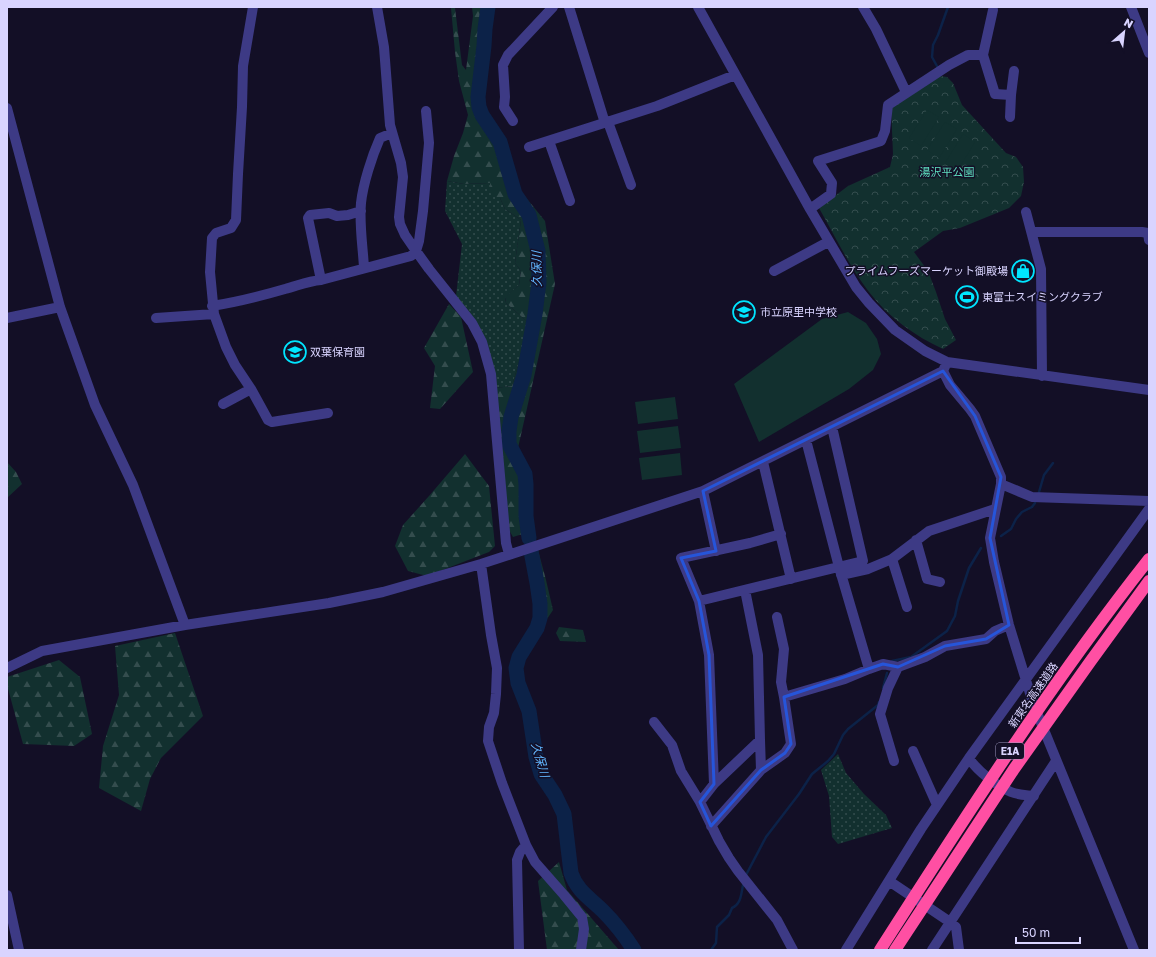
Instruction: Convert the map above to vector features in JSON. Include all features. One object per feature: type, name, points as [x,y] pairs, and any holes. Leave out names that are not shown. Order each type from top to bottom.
[{"type":"highway","name":"新東名高速道路","points":[[880,950],[1003,761],[1078,654],[1149,559]]},
{"type":"highway","name":"E1A","points":[[895,950],[1014,769],[1149,581]]},
{"type":"street","points":[[253,7],[243,66],[236,220],[230,228],[216,233],[211,240],[210,272],[213,310],[226,347],[268,420],[272,422],[328,413]]},
{"type":"street","points":[[377,7],[384,47],[388,112],[392,133],[401,163],[402,177],[399,212],[400,224],[416,252],[472,323],[482,342],[490,374],[506,543],[509,554]]},
{"type":"street","points":[[513,120],[504,107],[505,97],[503,64],[508,55],[553,7]]},
{"type":"street","points":[[569,7],[606,122],[631,185]]},
{"type":"street","points":[[698,7],[828,242],[856,287],[881,317],[895,330],[945,367],[950,386],[975,416],[1001,477],[1001,484],[990,538],[991,550],[1009,625],[1033,703],[1134,950]]},
{"type":"street","points":[[863,7],[876,29],[906,92]]},
{"type":"street","points":[[1131,7],[1149,53]]},
{"type":"street","points":[[993,10],[983,55],[995,94],[1011,95]]},
{"type":"street","points":[[810,209],[832,194],[832,184],[818,161],[881,141],[886,131],[888,105],[906,92],[968,55],[983,55]]},
{"type":"street","points":[[1010,117],[1014,71]]},
{"type":"street","points":[[529,148],[656,106],[735,75]]},
{"type":"street","points":[[7,108],[60,306],[95,406],[133,485],[185,625]]},
{"type":"street","points":[[156,318],[213,310],[232,302],[412,256],[416,252],[421,230],[423,211],[429,143],[426,111]]},
{"type":"street","points":[[364,268],[361,211],[363,193],[374,153],[380,138],[392,133]]},
{"type":"street","points":[[549,141],[570,201]]},
{"type":"street","points":[[321,280],[308,218],[310,215],[329,213],[337,216],[361,211]]},
{"type":"street","points":[[1026,212],[1041,268],[1042,376]]},
{"type":"street","points":[[1032,232],[1142,232],[1148,233],[1149,240]]},
{"type":"street","points":[[774,271],[828,242]]},
{"type":"street","points":[[7,318],[60,306]]},
{"type":"street","points":[[7,668],[42,651],[185,625],[329,603],[383,592],[481,564],[703,491],[832,427],[945,367],[1042,376],[1149,390]]},
{"type":"street","points":[[223,404],[250,389]]},
{"type":"street","points":[[832,427],[863,560],[840,571]]},
{"type":"street","points":[[806,440],[840,571],[869,669]]},
{"type":"street","points":[[763,462],[791,578]]},
{"type":"street","points":[[1001,484],[1032,497],[1149,501]]},
{"type":"street","points":[[703,491],[716,551]]},
{"type":"street","points":[[699,601],[791,578],[840,571],[868,569],[892,559],[928,531],[996,509]]},
{"type":"street","points":[[846,950],[888,881],[969,758],[1149,509]]},
{"type":"street","points":[[714,784],[709,655],[699,601],[681,558],[750,543],[781,534]]},
{"type":"street","points":[[916,540],[927,578],[940,582]]},
{"type":"street","points":[[892,559],[907,606]]},
{"type":"street","points":[[481,564],[497,668],[494,713],[489,727],[488,742],[502,783],[534,862],[582,917],[584,929],[581,950]]},
{"type":"street","points":[[745,590],[758,655],[762,770]]},
{"type":"street","points":[[711,826],[762,770],[784,753],[790,744],[781,682],[784,648],[777,617]]},
{"type":"street","points":[[784,696],[844,679],[883,664],[898,667],[926,657],[945,646],[986,638],[995,631],[1009,625]]},
{"type":"street","points":[[894,761],[880,714],[888,688],[898,667]]},
{"type":"street","points":[[654,722],[672,745],[681,771],[700,802],[719,841],[738,871],[777,920],[793,950]]},
{"type":"street","points":[[700,802],[714,784],[760,740]]},
{"type":"street","points":[[913,751],[937,805]]},
{"type":"street","points":[[969,758],[978,770],[1005,789],[1018,794],[1034,796]]},
{"type":"street","points":[[932,950],[1056,761]]},
{"type":"street","points":[[519,950],[517,860],[520,852],[526,845]]},
{"type":"street","points":[[888,881],[956,927],[959,950]]},
{"type":"street","points":[[7,895],[19,950]]},
{"type":"highlighted area","points":[[943,371],[975,416],[1001,477],[990,538],[1009,625],[986,639],[945,646],[898,667],[883,664],[784,697],[791,744],[785,753],[761,770],[711,826],[700,802],[714,784],[709,655],[699,601],[681,558],[716,551],[703,491]]},
{"type":"green space","points":[[472,7],[495,7],[483,16],[474,90],[484,112],[504,137],[515,184],[545,221],[555,284],[518,448],[529,475],[532,531],[513,537],[509,530],[495,388],[512,386],[530,324],[506,303],[505,297],[519,285],[521,271],[515,263],[521,220],[505,209],[500,198],[491,196],[490,183],[464,184],[447,181],[468,115],[459,81],[451,8],[455,8],[462,65],[466,70],[473,16]]},
{"type":"green space","name":"湯沢平公園","points":[[940,76],[947,77],[953,83],[962,105],[1006,153],[1016,157],[1023,167],[1024,182],[1021,196],[1009,208],[960,228],[943,231],[914,252],[928,271],[945,319],[956,340],[943,349],[912,332],[893,318],[876,301],[842,251],[819,208],[848,186],[890,167],[893,154],[891,107]]},
{"type":"green space","points":[[927,110],[939,117],[921,146],[909,138]]},
{"type":"green space","points":[[945,122],[957,129],[939,158],[927,150]]},
{"type":"green space","points":[[963,134],[975,142],[958,170],[945,163]]},
{"type":"green space","points":[[447,181],[464,184],[490,183],[505,209],[521,220],[515,263],[521,271],[519,285],[505,298],[506,303],[530,324],[512,386],[495,388],[495,372],[456,296],[462,244],[445,211]]},
{"type":"green space","points":[[449,304],[461,317],[473,372],[440,409],[430,408],[435,366],[424,348]]},
{"type":"green space","points":[[848,312],[866,323],[877,339],[881,354],[873,370],[849,389],[759,442],[734,384],[822,319]]},
{"type":"green space","points":[[675,397],[678,419],[638,424],[635,402]]},
{"type":"green space","points":[[678,426],[681,448],[640,453],[637,431]]},
{"type":"green space","points":[[680,453],[682,475],[642,480],[639,458]]},
{"type":"green space","points":[[465,454],[489,486],[495,546],[489,552],[427,576],[408,571],[395,546],[403,525]]},
{"type":"green space","points":[[7,462],[16,472],[22,484],[7,498]]},
{"type":"green space","points":[[538,550],[553,610],[543,625],[529,554]]},
{"type":"green space","points":[[559,627],[583,630],[586,642],[560,641],[556,633]]},
{"type":"green space","points":[[175,633],[203,716],[161,758],[150,779],[141,811],[99,788],[103,746],[119,695],[115,646]]},
{"type":"green space","points":[[59,660],[80,677],[92,734],[74,746],[23,744],[7,685],[7,677]]},
{"type":"green space","points":[[838,754],[846,773],[864,794],[886,815],[892,828],[838,844],[832,837],[829,796],[821,770]]},
{"type":"green space","points":[[559,862],[567,890],[619,950],[547,950],[538,881]]},
{"type":"waterway","name":"久保川","points":[[488,7],[478,97],[479,107],[482,115],[500,142],[515,194],[529,215],[538,251],[539,282],[535,314],[524,375],[511,417],[509,431],[509,444],[525,474],[526,516],[529,538]]},
{"type":"waterway","points":[[938,68],[932,57],[933,45],[948,7]]},
{"type":"waterway","points":[[1039,492],[1044,475],[1053,463]]},
{"type":"waterway","points":[[1001,536],[1011,529],[1016,519],[1022,512],[1032,507],[1035,503]]},
{"type":"waterway","points":[[892,661],[911,657],[947,631],[955,616],[958,601],[969,568],[981,548]]},
{"type":"waterway","name":"久保川","points":[[531,551],[540,604],[540,618],[537,628],[519,657],[516,668],[518,683],[529,711],[536,757],[541,774],[555,795],[564,814],[571,873],[577,885],[580,890],[616,925],[634,950]]},
{"type":"waterway","points":[[883,688],[887,673]]},
{"type":"waterway","points":[[746,875],[766,837],[799,794],[812,774],[834,754],[843,735],[848,729],[878,705],[879,702]]},
{"type":"waterway","points":[[711,950],[716,943],[717,927],[729,915],[732,908],[739,902],[743,885]]},
{"type":"place","name":"プライムフーズマーケット御殿場","points":[[1023,271]]},
{"type":"place","name":"東富士スイミングクラブ","points":[[967,297]]},
{"type":"place","name":"市立原里中学校","points":[[744,312]]},
{"type":"place","name":"双葉保育園","points":[[295,352]]}]
